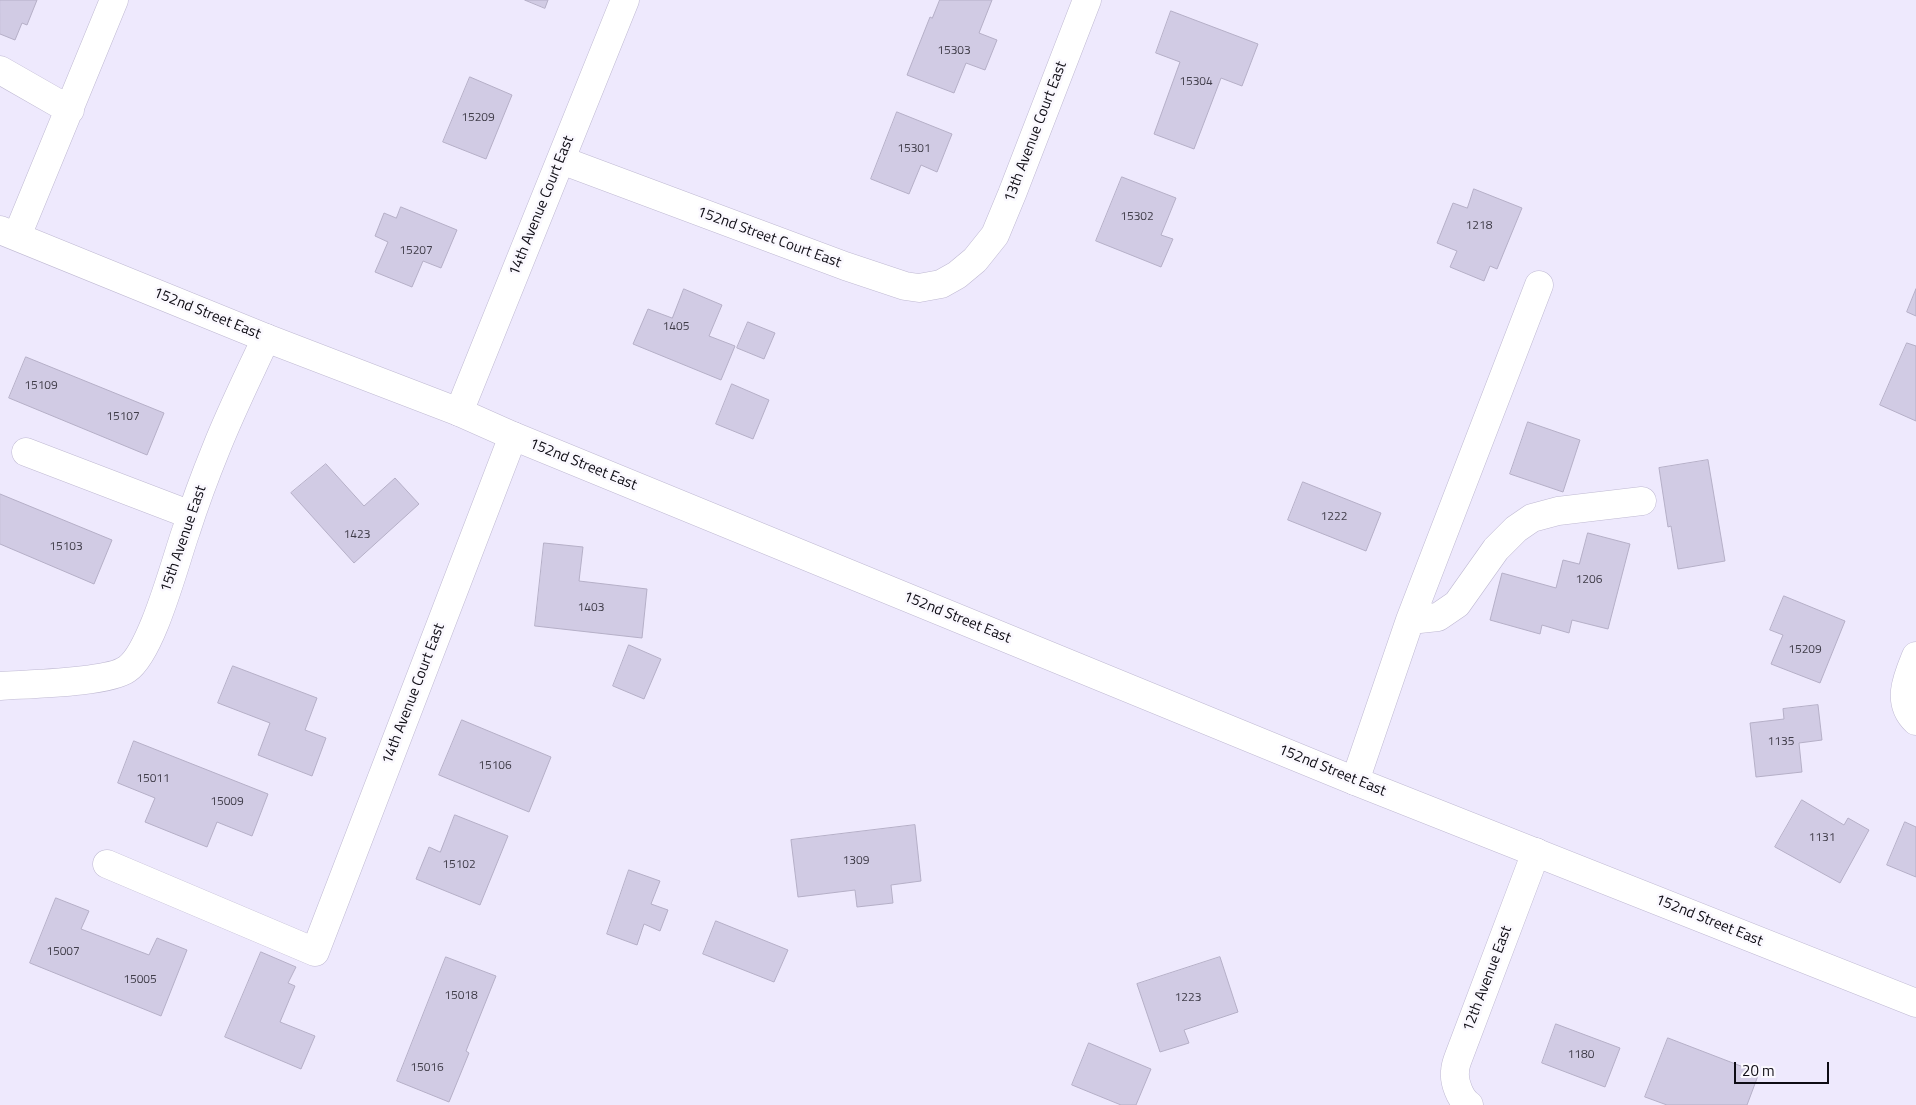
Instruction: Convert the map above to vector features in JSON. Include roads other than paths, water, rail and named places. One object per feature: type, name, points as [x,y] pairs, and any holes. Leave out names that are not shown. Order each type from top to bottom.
[{"type":"street","points":[[8,233],[70,110],[114,0]]},
{"type":"street","name":"14th Avenue Court East","points":[[459,412],[626,0]]},
{"type":"street","name":"13th Avenue Court East","points":[[975,260],[995,235],[1087,0]]},
{"type":"street","points":[[0,70],[70,110]]},
{"type":"street","name":"152nd Street Court East","points":[[561,160],[845,266],[904,286],[919,288],[941,284],[957,276],[975,260]]},
{"type":"street","name":"152nd Street East","points":[[8,233],[266,338],[459,412],[513,436],[1355,781],[1916,1004]]},
{"type":"street","points":[[1355,781],[1410,620],[1539,285]]},
{"type":"street","name":"15th Avenue East","points":[[0,686],[105,677],[126,670],[134,663],[155,623],[216,448],[266,338]]},
{"type":"street","name":"14th Avenue Court East","points":[[107,864],[315,952],[513,436]]},
{"type":"street","points":[[26,452],[191,516]]},
{"type":"street","points":[[1410,620],[1438,617],[1456,604],[1496,549],[1516,529],[1532,518],[1558,511],[1642,501]]},
{"type":"street","points":[[1911,714],[1904,692],[1916,656]]},
{"type":"street","name":"12th Avenue East","points":[[1469,1105],[1460,1094],[1455,1073],[1459,1056],[1536,852]]}]
